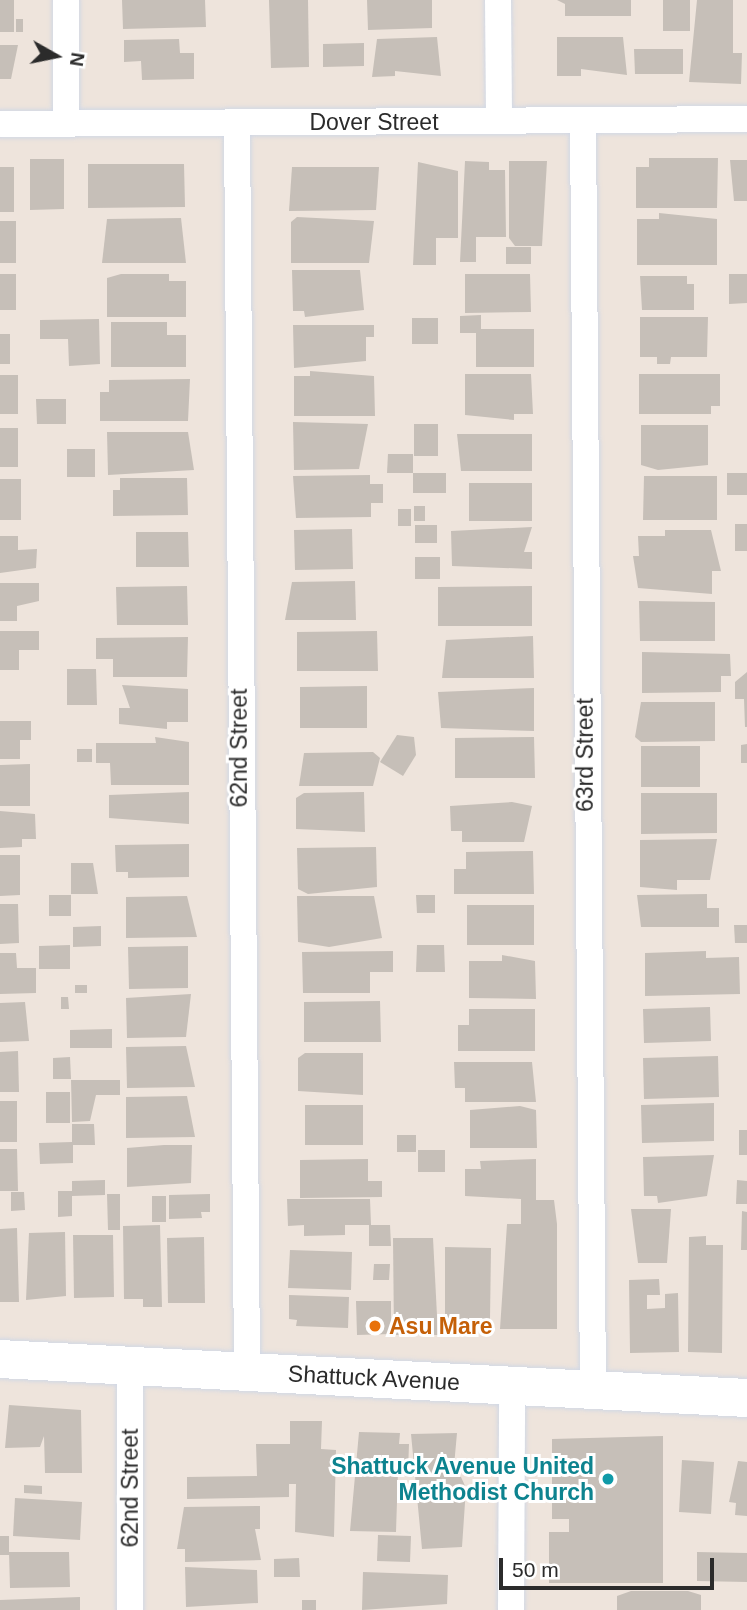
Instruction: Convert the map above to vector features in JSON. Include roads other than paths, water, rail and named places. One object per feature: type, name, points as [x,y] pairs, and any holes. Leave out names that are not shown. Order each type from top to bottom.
[{"type":"street","points":[[66,0],[66,124]]},
{"type":"street","points":[[498,0],[499,121]]},
{"type":"street","name":"Dover Street","points":[[0,124],[747,119]]},
{"type":"street","name":"63rd Street","points":[[583,120],[593,1390]]},
{"type":"street","name":"62nd Street","points":[[237,123],[247,1372]]},
{"type":"street","name":"Shattuck Avenue","points":[[0,1359],[747,1398]]},
{"type":"street","name":"62nd Street","points":[[130,1366],[130,1610]]},
{"type":"street","points":[[510,1610],[512,1386]]},
{"type":"place","name":"Asu Mare","points":[[375,1326]]},
{"type":"place","name":"Shattuck Avenue United Methodist Church","points":[[608,1479]]}]
